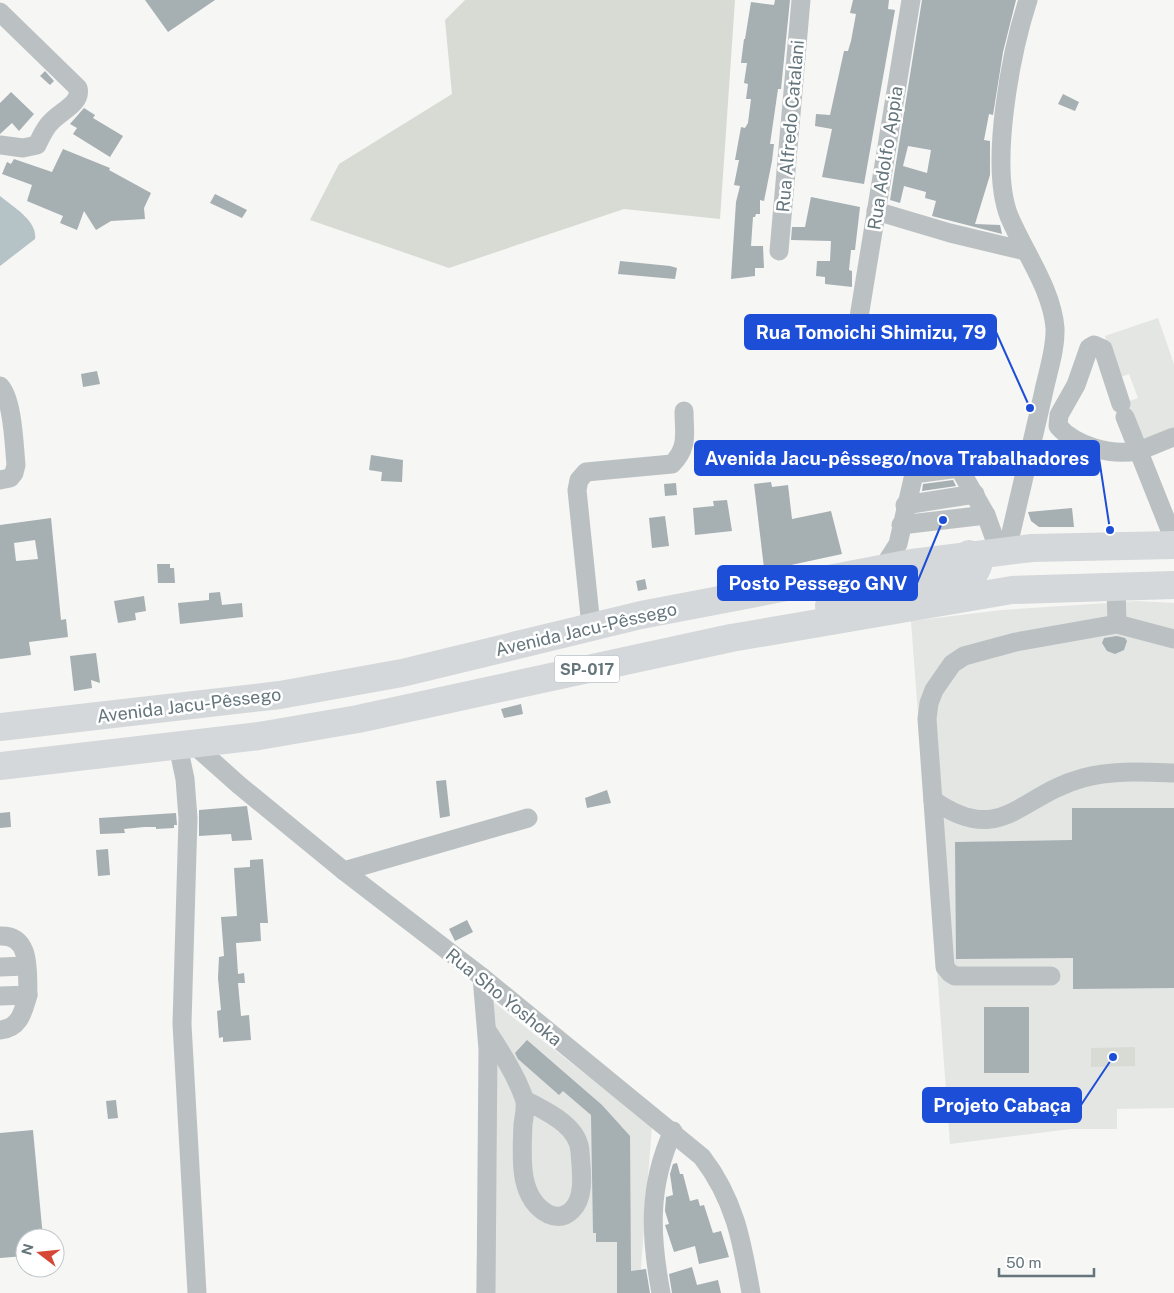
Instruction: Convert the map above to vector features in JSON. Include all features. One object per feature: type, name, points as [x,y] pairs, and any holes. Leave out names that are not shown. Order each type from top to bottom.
[{"type":"highway","name":"Avenida Jacu-Pêssego","points":[[0,727],[280,695],[402,673],[591,626],[882,569],[969,554],[1174,544]]},
{"type":"highway","points":[[758,633],[782,616],[874,596],[988,579],[1003,551],[1034,576],[1056,585]]},
{"type":"highway","points":[[829,606],[853,594],[974,574],[978,566],[969,554]]},
{"type":"highway","points":[[1056,585],[1045,576],[1043,568],[1047,561],[1174,559]]},
{"type":"highway","name":"SP-017","points":[[0,766],[259,736],[358,719],[758,633],[1012,590],[1056,585],[1174,584]]},
{"type":"street","name":"Rua Alfredo Catalani","points":[[779,251],[801,0]]},
{"type":"street","name":"Rua Adolfo Appia","points":[[859,317],[911,0]]},
{"type":"street","points":[[1003,551],[1044,391],[1055,329],[1050,304],[1008,214],[1004,197],[1002,156],[1011,64],[1028,0]]},
{"type":"street","points":[[0,12],[78,88],[79,92],[75,102],[50,122],[37,145],[23,148],[0,145]]},
{"type":"street","points":[[876,211],[950,233],[1025,251]]},
{"type":"street","points":[[1174,437],[1137,451],[1087,446],[1067,437],[1058,426],[1059,415],[1076,385],[1089,348],[1094,345],[1102,349],[1137,451],[1162,504],[1174,540]]},
{"type":"street","points":[[0,386],[6,394],[9,406],[16,465],[14,473],[10,478],[0,480]]},
{"type":"street","points":[[591,626],[577,490],[579,480],[586,472],[672,464],[681,455],[685,443],[684,411]]},
{"type":"street","points":[[882,569],[898,544],[905,505],[914,474],[960,468],[1003,551]]},
{"type":"street","points":[[905,505],[975,494]]},
{"type":"street","points":[[901,525],[986,515]]},
{"type":"street","points":[[1116,585],[1116,624]]},
{"type":"street","points":[[1051,976],[955,976],[946,970],[943,960],[927,719],[929,703],[942,676],[952,664],[964,656],[1016,642],[1116,624],[1174,639]]},
{"type":"street","points":[[185,745],[188,818],[182,1024],[197,1293]]},
{"type":"street","name":"Rua Sho Yoshoka","points":[[185,745],[239,785],[344,870],[482,977],[673,1131],[702,1158],[726,1194],[735,1217],[751,1293]]},
{"type":"street","points":[[933,800],[959,816],[984,821],[998,818],[1082,778],[1127,772],[1174,773]]},
{"type":"street","points":[[344,870],[528,818]]},
{"type":"street","points":[[0,936],[18,940],[24,946],[28,995],[21,1016],[15,1025],[0,1030]]},
{"type":"street","points":[[0,967],[26,966]]},
{"type":"street","points":[[482,977],[488,1032],[486,1293]]},
{"type":"street","points":[[0,996],[28,995]]},
{"type":"street","points":[[488,1032],[504,1056],[525,1100],[522,1169],[529,1196],[541,1210],[554,1217],[567,1215],[577,1205],[582,1180],[580,1144],[568,1126],[525,1100]]},
{"type":"street","points":[[661,1293],[655,1262],[652,1221],[661,1164],[673,1131]]},
{"type":"shaded area","points":[[465,0],[735,0],[720,219],[624,209],[449,268],[310,220],[339,164],[452,94],[445,20]]},
{"type":"shaded area","points":[[0,196],[28,220],[35,232],[35,239],[0,266]]},
{"type":"shaded area","points":[[1158,318],[1174,364],[1174,430],[1142,441],[1116,406],[1138,398],[1129,374],[1120,377],[1105,336]]},
{"type":"shaded area","points":[[1138,601],[1174,603],[1174,1108],[1117,1109],[1117,1129],[1071,1129],[950,1144],[911,621],[1002,610]]},
{"type":"shaded area","points":[[474,987],[652,1126],[639,1293],[476,1293],[483,1037]]},
{"type":"shaded area","points":[[1135,1047],[1135,1066],[1091,1067],[1091,1048]]},
{"type":"building","points":[[145,0],[215,0],[168,32]]},
{"type":"building","points":[[775,0],[790,0],[781,89],[778,89],[770,144],[774,144],[772,161],[764,201],[760,200],[760,214],[756,214],[753,217],[751,246],[763,246],[764,268],[755,268],[755,276],[731,279],[736,202],[740,186],[734,185],[739,160],[735,160],[741,127],[745,128],[748,123],[751,99],[746,99],[748,84],[744,83],[747,63],[741,63],[744,39],[751,2],[774,5]]},
{"type":"building","points":[[853,0],[889,0],[888,9],[895,10],[864,184],[822,177],[832,129],[815,126],[816,114],[830,115],[844,51],[848,51],[851,41],[856,14],[850,13]]},
{"type":"building","points":[[922,0],[1016,0],[1003,52],[993,115],[989,114],[984,140],[990,141],[990,175],[975,224],[1000,225],[1002,234],[932,216],[936,201],[925,198],[926,192],[904,186],[900,203],[890,200]],"holes":[[[908,146],[931,150],[927,173],[903,166]]]},
{"type":"building","points":[[45,71],[54,81],[50,85],[40,76]]},
{"type":"building","points":[[11,92],[34,114],[19,131],[12,123],[0,134],[0,103]]},
{"type":"building","points":[[1063,94],[1079,102],[1075,111],[1058,104]]},
{"type":"building","points":[[84,108],[95,115],[93,118],[123,136],[110,157],[73,134],[77,128],[70,124]]},
{"type":"building","points":[[63,149],[110,168],[109,170],[151,193],[144,208],[145,219],[111,221],[96,230],[84,211],[77,230],[60,223],[63,216],[27,201],[32,185],[2,174],[7,162],[11,164],[14,159],[52,172]]},
{"type":"building","points":[[215,194],[247,210],[242,218],[210,203]]},
{"type":"building","points":[[811,197],[860,207],[855,250],[851,250],[849,270],[852,271],[852,287],[825,284],[825,277],[816,276],[817,261],[830,261],[831,241],[791,240],[792,227],[805,227]]},
{"type":"building","points":[[620,261],[677,268],[675,279],[618,274]]},
{"type":"building","points":[[97,371],[100,384],[83,387],[81,374]]},
{"type":"building","points":[[371,455],[403,460],[402,482],[381,481],[382,472],[369,470]]},
{"type":"building","points":[[953,480],[956,486],[922,491],[923,484]]},
{"type":"building","points":[[771,482],[772,487],[788,485],[792,519],[831,511],[842,554],[791,565],[764,568],[754,484]]},
{"type":"building","points":[[676,483],[677,495],[665,496],[664,484]]},
{"type":"building","points":[[727,500],[732,531],[695,535],[693,508],[714,506],[713,501]]},
{"type":"building","points":[[1072,508],[1074,527],[1039,527],[1031,521],[1028,512]]},
{"type":"building","points":[[665,516],[669,546],[652,548],[649,518]]},
{"type":"building","points":[[51,518],[61,620],[66,619],[68,637],[29,642],[31,655],[0,659],[0,525]],"holes":[[[35,540],[38,559],[16,561],[14,543]]]},
{"type":"building","points":[[157,564],[170,564],[170,568],[174,568],[175,583],[158,583]]},
{"type":"building","points":[[645,579],[647,589],[638,591],[636,581]]},
{"type":"building","points":[[220,592],[222,605],[242,603],[243,617],[180,624],[178,603],[209,600],[209,593]]},
{"type":"building","points":[[144,596],[146,611],[135,613],[136,620],[118,623],[114,601]]},
{"type":"building","points":[[1117,636],[1125,638],[1127,641],[1124,650],[1115,654],[1107,651],[1102,643],[1104,638]]},
{"type":"building","points":[[96,653],[100,683],[91,680],[92,688],[74,691],[70,656]]},
{"type":"building","points":[[521,704],[523,714],[504,718],[501,709]]},
{"type":"building","points":[[446,780],[450,816],[440,818],[436,781]]},
{"type":"building","points":[[607,790],[611,803],[587,808],[585,798]]},
{"type":"building","points":[[247,806],[252,840],[232,841],[231,834],[199,836],[199,810]]},
{"type":"building","points":[[1072,808],[1174,808],[1174,988],[1073,989],[1073,958],[956,959],[955,842],[1072,840]]},
{"type":"building","points":[[10,812],[11,827],[0,828],[0,813]]},
{"type":"building","points":[[176,813],[177,825],[174,825],[174,828],[156,829],[156,827],[144,827],[124,829],[125,833],[100,834],[99,818]]},
{"type":"building","points":[[108,849],[110,875],[98,876],[96,850]]},
{"type":"building","points":[[263,859],[268,923],[260,923],[261,941],[236,943],[238,974],[244,973],[245,983],[238,983],[241,1016],[249,1015],[251,1040],[223,1042],[223,1037],[219,1038],[217,1011],[221,1010],[218,978],[219,957],[224,956],[221,917],[237,916],[234,868],[250,867],[250,860]]},
{"type":"building","points":[[467,920],[473,932],[455,941],[449,929]]},
{"type":"building","points":[[984,1007],[1029,1007],[1029,1073],[984,1073]]},
{"type":"building","points":[[527,1040],[602,1105],[630,1136],[631,1271],[646,1269],[650,1293],[617,1293],[617,1242],[596,1242],[596,1233],[593,1233],[591,1115],[563,1091],[559,1095],[518,1059],[515,1053]]},
{"type":"building","points":[[116,1100],[118,1118],[108,1119],[106,1101]]},
{"type":"building","points":[[33,1130],[42,1228],[15,1228],[15,1257],[0,1258],[0,1133]]},
{"type":"building","points":[[677,1163],[680,1174],[683,1174],[690,1201],[698,1199],[700,1206],[704,1205],[713,1233],[721,1231],[729,1257],[699,1264],[695,1246],[674,1252],[665,1225],[669,1224],[665,1211],[666,1197],[673,1195],[670,1174],[673,1164]]},
{"type":"building","points":[[692,1267],[697,1285],[718,1280],[721,1293],[672,1293],[669,1274]]},
{"type":"place","name":"Rua Tomoichi Shimizu, 79","points":[[1030,408]]},
{"type":"place","name":"Posto Pessego GNV","points":[[943,520]]},
{"type":"place","name":"Avenida Jacu-pêssego/nova Trabalhadores","points":[[1110,530]]},
{"type":"place","name":"Projeto Cabaça","points":[[1113,1057]]}]
